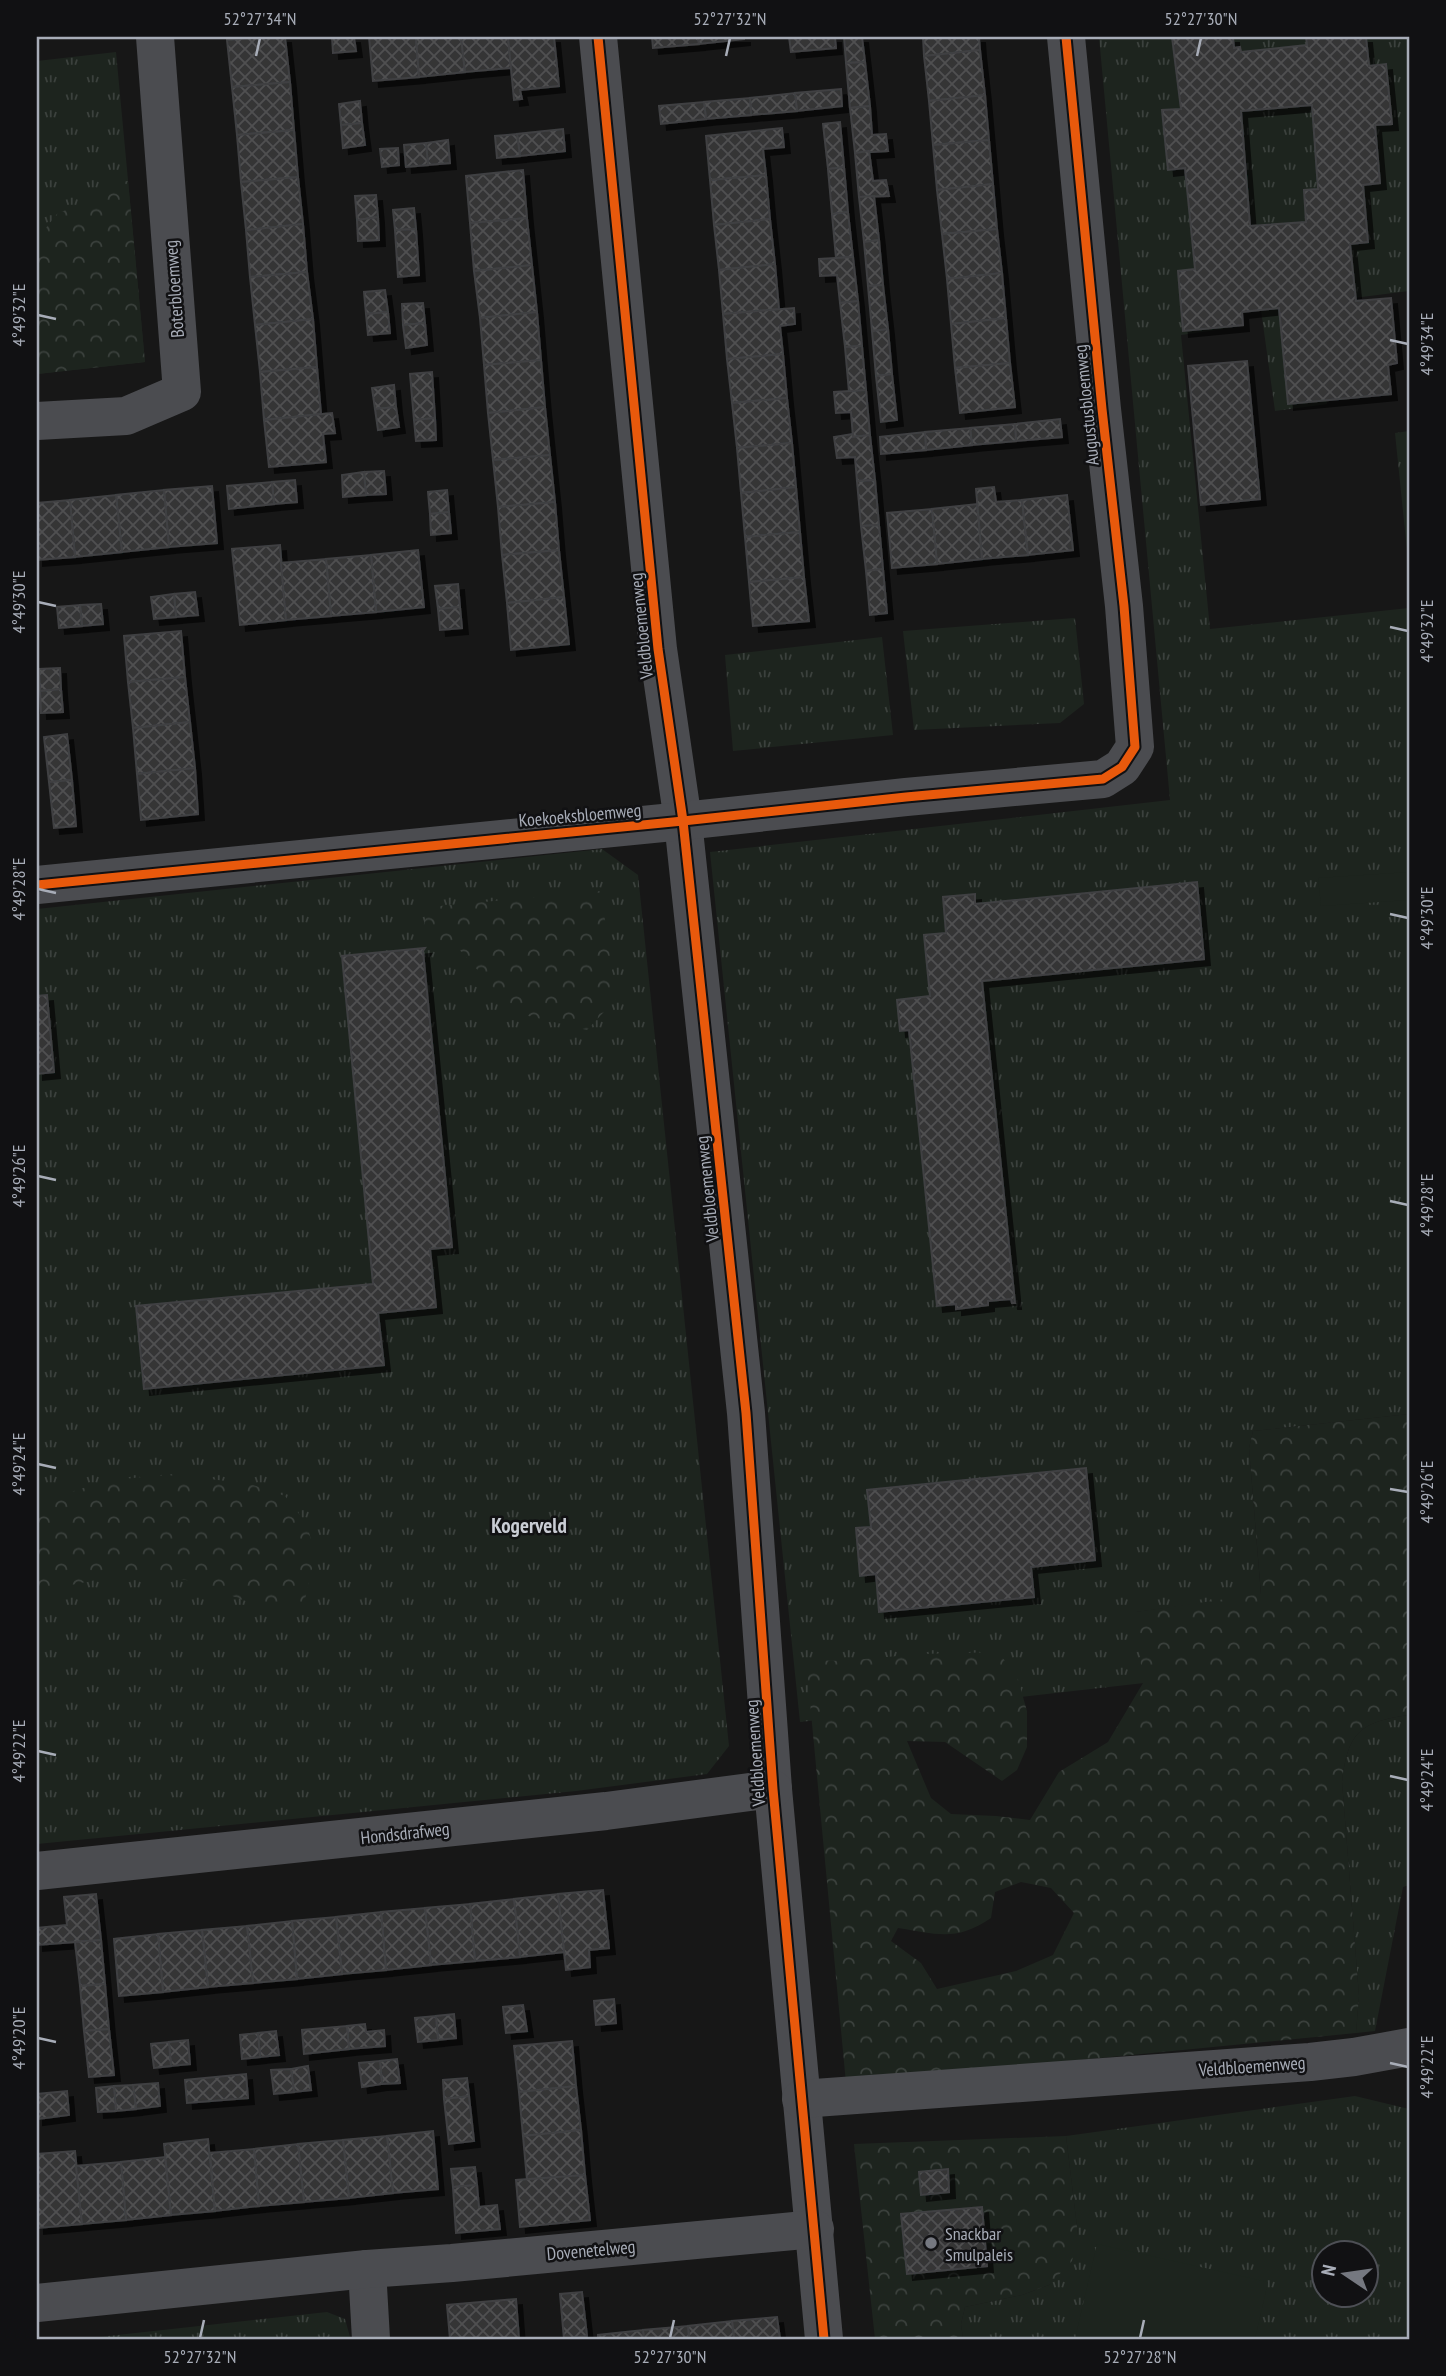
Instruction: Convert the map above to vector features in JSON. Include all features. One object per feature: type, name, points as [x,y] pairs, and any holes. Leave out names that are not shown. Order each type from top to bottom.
[{"type":"street","name":"Boterbloemweg","points":[[37,421],[126,415],[182,392],[155,37]]},
{"type":"street","name":"Veldbloemenweg","points":[[598,37],[658,649],[683,821],[746,1413],[773,1790],[824,2339]]},
{"type":"street","name":"Augustusbloemweg","points":[[1066,37],[1124,606],[1135,747],[1122,768]]},
{"type":"street","name":"Koekoeksbloemweg","points":[[37,885],[1104,779],[1122,768]]},
{"type":"street","name":"Hondsdrafweg","points":[[37,1871],[606,1811],[773,1790]]},
{"type":"street","name":"Veldbloemenweg","points":[[801,2099],[1310,2062],[1409,2047]]},
{"type":"street","name":"Dovenetelweg","points":[[37,2303],[367,2269],[505,2259],[814,2229]]},
{"type":"street","points":[[367,2269],[371,2339]]},
{"type":"green space","points":[[1099,37],[1409,37],[1409,291],[1314,303],[1327,404],[1275,411],[1261,310],[1235,313],[1237,327],[1181,335],[1210,629],[1409,608],[1409,1414],[1253,1431],[1249,1448],[1261,1595],[1136,1612],[1144,1683],[800,1722],[710,852],[1170,800]]},
{"type":"green space","points":[[116,52],[145,362],[37,374],[37,61]]},
{"type":"green space","points":[[128,181],[145,362],[37,374],[37,239],[57,214],[117,182]]},
{"type":"green space","points":[[1409,431],[1409,570],[1395,433]]},
{"type":"green space","points":[[1075,618],[1084,704],[1060,723],[914,730],[903,631]]},
{"type":"green space","points":[[882,637],[893,735],[733,751],[725,655]]},
{"type":"green space","points":[[602,849],[638,875],[729,1746],[707,1774],[576,1791],[37,1844],[37,909]]},
{"type":"green space","points":[[1409,872],[1409,900],[1321,906],[1318,878]]},
{"type":"green space","points":[[601,891],[616,999],[587,1030],[516,1013],[457,947],[421,934],[429,907]]},
{"type":"green space","points":[[1409,1414],[1409,1715],[1379,1721],[1359,1732],[1348,1751],[1342,1782],[1359,1996],[1356,2033],[846,2083],[806,1660],[842,1661],[920,1654],[998,1652],[1017,1676],[1027,1711],[1027,1747],[1017,1770],[1002,1781],[945,1742],[907,1741],[931,1798],[951,1814],[1030,1820],[1059,1772],[1108,1742],[1143,1683],[1135,1612],[1261,1594],[1249,1448],[1253,1431]],"holes":[[[1021,1882],[1051,1888],[1074,1913],[1053,1955],[1016,1971],[937,1989],[921,1963],[891,1941],[898,1928],[946,1934],[979,1926],[991,1918],[995,1892]]]},
{"type":"green space","points":[[170,1474],[250,1484],[285,1496],[307,1524],[315,1556],[304,1604],[264,1608],[193,1581],[149,1575],[105,1578],[52,1589],[37,1612],[37,1503],[105,1481]]},
{"type":"green space","points":[[1409,1715],[1409,1885],[1403,1887],[1375,2031],[1356,2033],[1359,1996],[1342,1782],[1348,1751],[1359,1732],[1379,1721]]},
{"type":"green space","points":[[1355,2096],[1409,2109],[1409,2339],[963,2339],[961,2324],[965,2307],[1022,2295],[1049,2285],[1078,2235],[1066,2136]]},
{"type":"green space","points":[[1066,2136],[1078,2235],[1072,2261],[1049,2285],[1022,2295],[965,2307],[961,2324],[963,2339],[875,2339],[854,2144]]},
{"type":"green space","points":[[1097,2244],[1268,2282],[1255,2339],[1075,2339]]},
{"type":"green space","points":[[327,2312],[345,2319],[350,2337],[81,2339]]},
{"type":"building","points":[[285,37],[290,82],[232,87],[227,40]]},
{"type":"building","points":[[332,37],[354,37],[356,51],[333,53]]},
{"type":"building","points":[[369,37],[416,37],[419,77],[373,81]]},
{"type":"building","points":[[416,37],[461,37],[465,72],[419,77]]},
{"type":"building","points":[[461,37],[508,37],[511,68],[465,72]]},
{"type":"building","points":[[508,37],[554,37],[559,86],[520,90],[522,99],[514,100]]},
{"type":"building","points":[[652,37],[698,37],[699,44],[653,48]]},
{"type":"building","points":[[698,37],[744,37],[744,39],[699,44]]},
{"type":"building","points":[[789,37],[835,37],[836,48],[791,52]]},
{"type":"building","points":[[844,37],[862,37],[865,62],[846,63]]},
{"type":"building","points":[[923,37],[979,37],[980,50],[924,56]]},
{"type":"building","points":[[1172,37],[1233,37],[1234,48],[1240,47],[1241,52],[1307,45],[1306,37],[1366,37],[1369,66],[1386,64],[1392,124],[1375,125],[1380,183],[1363,185],[1368,242],[1350,244],[1356,301],[1391,298],[1397,363],[1388,365],[1391,394],[1288,404],[1279,308],[1242,312],[1243,325],[1183,331],[1178,271],[1195,269],[1185,168],[1168,170],[1162,110],[1181,109]],"holes":[[[1312,105],[1318,189],[1304,190],[1306,222],[1250,226],[1241,111]]]},
{"type":"building","points":[[980,50],[985,95],[929,101],[924,56]]},
{"type":"building","points":[[865,62],[870,106],[850,108],[846,63]]},
{"type":"building","points":[[290,82],[294,130],[237,135],[232,87]]},
{"type":"building","points":[[841,89],[842,106],[797,111],[795,93]]},
{"type":"building","points":[[795,93],[797,111],[751,115],[750,98]]},
{"type":"building","points":[[985,95],[989,140],[933,145],[929,101]]},
{"type":"building","points":[[750,98],[751,115],[706,119],[704,102]]},
{"type":"building","points":[[360,101],[362,123],[341,125],[339,104]]},
{"type":"building","points":[[704,102],[706,119],[661,124],[659,106]]},
{"type":"building","points":[[870,106],[872,135],[886,134],[888,151],[855,153],[850,108]]},
{"type":"building","points":[[840,122],[844,167],[828,169],[823,124]]},
{"type":"building","points":[[362,123],[365,145],[343,148],[341,125]]},
{"type":"building","points":[[782,128],[784,147],[763,149],[766,175],[710,180],[706,136]]},
{"type":"building","points":[[563,129],[565,151],[520,156],[517,134]]},
{"type":"building","points":[[294,130],[298,177],[241,182],[237,135]]},
{"type":"building","points":[[517,134],[520,156],[497,158],[495,136]]},
{"type":"building","points":[[448,140],[450,163],[428,165],[426,143]]},
{"type":"building","points":[[989,140],[993,184],[937,190],[933,145]]},
{"type":"building","points":[[426,143],[428,165],[406,167],[404,145]]},
{"type":"building","points":[[398,148],[399,165],[382,167],[380,149]]},
{"type":"building","points":[[869,151],[873,181],[886,180],[889,196],[859,197],[855,153]]},
{"type":"building","points":[[844,167],[848,212],[832,214],[828,169]]},
{"type":"building","points":[[523,170],[527,218],[470,223],[466,176]]},
{"type":"building","points":[[766,175],[770,219],[714,225],[710,180]]},
{"type":"building","points":[[298,177],[303,224],[246,230],[241,182]]},
{"type":"building","points":[[993,184],[997,229],[942,234],[937,190]]},
{"type":"building","points":[[376,195],[378,217],[357,220],[355,196]]},
{"type":"building","points":[[874,196],[879,240],[864,242],[859,197]]},
{"type":"building","points":[[414,208],[416,229],[395,230],[393,210]]},
{"type":"building","points":[[848,212],[853,257],[836,258],[832,214]]},
{"type":"building","points":[[378,217],[379,240],[358,241],[357,220]]},
{"type":"building","points":[[527,218],[532,265],[474,271],[470,223]]},
{"type":"building","points":[[770,219],[775,264],[719,270],[714,225]]},
{"type":"building","points":[[303,224],[307,272],[250,277],[246,230]]},
{"type":"building","points":[[416,229],[419,275],[398,277],[395,230]]},
{"type":"building","points":[[997,229],[1002,273],[947,279],[942,234]]},
{"type":"building","points":[[879,240],[883,285],[868,286],[864,242]]},
{"type":"building","points":[[853,257],[858,301],[840,303],[837,275],[820,276],[819,259]]},
{"type":"building","points":[[775,264],[779,309],[723,314],[719,270]]},
{"type":"building","points":[[532,265],[537,312],[480,318],[474,271]]},
{"type":"building","points":[[307,272],[313,319],[255,325],[250,277]]},
{"type":"building","points":[[1002,273],[1006,318],[951,324],[947,279]]},
{"type":"building","points":[[883,285],[888,329],[872,331],[868,286]]},
{"type":"building","points":[[385,290],[388,312],[366,314],[364,292]]},
{"type":"building","points":[[858,301],[862,346],[845,347],[840,303]]},
{"type":"building","points":[[423,303],[425,323],[403,325],[402,304]]},
{"type":"building","points":[[794,308],[795,324],[780,326],[783,354],[727,359],[723,314]]},
{"type":"building","points":[[388,312],[390,333],[368,335],[366,314]]},
{"type":"building","points":[[537,312],[541,360],[484,365],[480,318]]},
{"type":"building","points":[[1006,318],[1010,363],[955,368],[951,324]]},
{"type":"building","points":[[313,319],[317,367],[260,372],[255,325]]},
{"type":"building","points":[[425,323],[427,345],[406,348],[403,325]]},
{"type":"building","points":[[888,329],[892,374],[876,376],[872,331]]},
{"type":"building","points":[[862,346],[866,390],[849,392],[845,347]]},
{"type":"building","points":[[783,354],[787,398],[732,403],[727,359]]},
{"type":"building","points":[[541,360],[545,407],[488,413],[484,365]]},
{"type":"building","points":[[1247,361],[1260,499],[1201,505],[1188,366]]},
{"type":"building","points":[[1010,363],[1015,407],[960,413],[955,368]]},
{"type":"building","points":[[317,367],[321,414],[264,420],[260,372]]},
{"type":"building","points":[[432,372],[435,418],[414,420],[410,374]]},
{"type":"building","points":[[892,374],[897,420],[881,422],[876,376]]},
{"type":"building","points":[[394,385],[396,407],[375,409],[372,388]]},
{"type":"building","points":[[866,390],[870,435],[853,437],[851,412],[836,413],[834,392]]},
{"type":"building","points":[[787,398],[792,443],[737,448],[732,403]]},
{"type":"building","points":[[396,407],[399,427],[378,430],[375,409]]},
{"type":"building","points":[[545,407],[550,455],[493,460],[488,413]]},
{"type":"building","points":[[332,413],[335,433],[323,434],[326,462],[269,467],[264,420]]},
{"type":"building","points":[[435,418],[436,440],[416,441],[414,420]]},
{"type":"building","points":[[1060,419],[1062,437],[1016,441],[1015,424]]},
{"type":"building","points":[[1015,424],[1016,441],[972,445],[970,428]]},
{"type":"building","points":[[970,428],[972,445],[926,450],[925,432]]},
{"type":"building","points":[[925,432],[926,450],[881,454],[880,437]]},
{"type":"building","points":[[853,434],[853,437],[870,435],[875,480],[857,481],[855,457],[837,458],[834,437]]},
{"type":"building","points":[[792,443],[796,487],[741,493],[737,448]]},
{"type":"building","points":[[550,455],[555,502],[498,507],[493,460]]},
{"type":"building","points":[[384,471],[386,494],[366,495],[364,472]]},
{"type":"building","points":[[364,472],[366,495],[343,497],[342,475]]},
{"type":"building","points":[[295,480],[297,502],[274,504],[272,482]]},
{"type":"building","points":[[875,480],[879,525],[861,526],[857,481]]},
{"type":"building","points":[[272,482],[274,504],[229,509],[227,486]]},
{"type":"building","points":[[212,486],[217,543],[169,547],[164,490]]},
{"type":"building","points":[[796,487],[800,532],[745,537],[741,493]]},
{"type":"building","points":[[994,487],[996,502],[1022,500],[1028,555],[982,559],[976,489]]},
{"type":"building","points":[[164,490],[169,547],[122,552],[116,495]]},
{"type":"building","points":[[447,490],[449,512],[430,514],[428,492]]},
{"type":"building","points":[[116,495],[122,552],[75,557],[70,500]]},
{"type":"building","points":[[1067,495],[1073,550],[1028,555],[1022,500]]},
{"type":"building","points":[[70,500],[75,557],[37,560],[37,503]]},
{"type":"building","points":[[555,502],[559,550],[502,555],[498,507]]},
{"type":"building","points":[[977,504],[982,559],[937,564],[932,509]]},
{"type":"building","points":[[932,509],[937,564],[892,568],[887,513]]},
{"type":"building","points":[[449,512],[451,533],[431,535],[430,514]]},
{"type":"building","points":[[879,525],[883,569],[866,571],[861,526]]},
{"type":"building","points":[[800,532],[804,577],[749,582],[745,537]]},
{"type":"building","points":[[280,545],[286,620],[240,625],[232,549]]},
{"type":"building","points":[[418,550],[424,607],[376,612],[371,555]]},
{"type":"building","points":[[559,550],[564,597],[507,603],[502,555]]},
{"type":"building","points":[[371,555],[376,612],[331,616],[326,559]]},
{"type":"building","points":[[326,559],[331,616],[286,620],[281,563]]},
{"type":"building","points":[[883,569],[887,613],[870,615],[866,571]]},
{"type":"building","points":[[804,577],[809,621],[753,626],[749,582]]},
{"type":"building","points":[[458,584],[460,607],[438,609],[435,586]]},
{"type":"building","points":[[195,592],[198,615],[176,617],[174,594]]},
{"type":"building","points":[[174,594],[176,617],[154,619],[151,597]]},
{"type":"building","points":[[564,597],[569,644],[511,650],[507,603]]},
{"type":"building","points":[[101,604],[103,624],[82,626],[80,605]]},
{"type":"building","points":[[80,605],[82,626],[59,628],[57,607]]},
{"type":"building","points":[[460,607],[462,628],[440,630],[438,609]]},
{"type":"building","points":[[181,631],[185,677],[128,682],[124,636]]},
{"type":"building","points":[[60,668],[61,689],[40,691],[39,669]]},
{"type":"building","points":[[185,677],[190,722],[133,728],[128,682]]},
{"type":"building","points":[[61,689],[63,712],[41,713],[40,691]]},
{"type":"building","points":[[190,722],[195,768],[137,774],[133,728]]},
{"type":"building","points":[[67,734],[72,780],[49,782],[44,737]]},
{"type":"building","points":[[195,768],[198,814],[141,820],[137,774]]},
{"type":"building","points":[[72,780],[76,826],[54,828],[49,782]]},
{"type":"building","points":[[1197,882],[1204,959],[982,981],[1015,1303],[1012,1303],[1011,1299],[988,1301],[988,1305],[956,1309],[956,1304],[937,1306],[909,1030],[900,1031],[897,1000],[930,996],[924,935],[946,933],[943,897],[975,894],[975,904]]},
{"type":"building","points":[[425,948],[423,951],[452,1247],[430,1249],[436,1307],[378,1313],[384,1365],[144,1389],[136,1306],[373,1284],[342,956]]},
{"type":"building","points":[[47,995],[54,1072],[37,1074],[37,996]]},
{"type":"building","points":[[1086,1468],[1095,1560],[1031,1567],[1034,1597],[879,1612],[876,1574],[860,1576],[856,1528],[871,1527],[867,1490]]},
{"type":"building","points":[[603,1890],[609,1948],[589,1950],[590,1967],[566,1970],[558,1894]]},
{"type":"building","points":[[96,1894],[101,1940],[37,1945],[37,1928],[67,1925],[64,1897]]},
{"type":"building","points":[[558,1894],[564,1952],[520,1957],[514,1899]]},
{"type":"building","points":[[514,1899],[520,1957],[475,1961],[470,1904]]},
{"type":"building","points":[[470,1904],[475,1961],[431,1965],[425,1908]]},
{"type":"building","points":[[425,1908],[431,1965],[386,1970],[381,1912]]},
{"type":"building","points":[[381,1912],[386,1970],[342,1974],[336,1917]]},
{"type":"building","points":[[336,1917],[342,1974],[297,1979],[292,1921]]},
{"type":"building","points":[[292,1921],[297,1979],[253,1983],[247,1926]]},
{"type":"building","points":[[247,1926],[253,1983],[208,1987],[202,1930]]},
{"type":"building","points":[[202,1930],[208,1987],[163,1992],[158,1934]]},
{"type":"building","points":[[158,1934],[163,1992],[119,1996],[114,1939]]},
{"type":"building","points":[[101,1940],[105,1984],[80,1986],[75,1942]]},
{"type":"building","points":[[105,1984],[109,2029],[84,2031],[80,1986]]},
{"type":"building","points":[[614,1999],[616,2023],[596,2025],[594,2001]]},
{"type":"building","points":[[523,2005],[527,2031],[506,2033],[503,2007]]},
{"type":"building","points":[[454,2014],[456,2038],[438,2040],[436,2016]]},
{"type":"building","points":[[436,2016],[438,2040],[418,2042],[415,2018]]},
{"type":"building","points":[[365,2024],[366,2032],[384,2030],[385,2046],[349,2049],[347,2026]]},
{"type":"building","points":[[347,2026],[349,2049],[304,2054],[302,2030]]},
{"type":"building","points":[[109,2029],[114,2075],[89,2077],[84,2031]]},
{"type":"building","points":[[276,2031],[279,2055],[260,2057],[258,2033]]},
{"type":"building","points":[[258,2033],[260,2057],[242,2059],[240,2035]]},
{"type":"building","points":[[188,2040],[190,2064],[171,2066],[169,2042]]},
{"type":"building","points":[[572,2041],[576,2086],[519,2092],[514,2046]]},
{"type":"building","points":[[169,2042],[171,2066],[154,2068],[151,2044]]},
{"type":"building","points":[[397,2059],[400,2083],[382,2084],[380,2061]]},
{"type":"building","points":[[380,2061],[382,2084],[362,2087],[359,2063]]},
{"type":"building","points":[[308,2066],[311,2090],[294,2092],[291,2069]]},
{"type":"building","points":[[291,2069],[294,2092],[274,2094],[271,2070]]},
{"type":"building","points":[[246,2074],[248,2098],[187,2103],[185,2080]]},
{"type":"building","points":[[467,2078],[469,2096],[444,2099],[443,2080]]},
{"type":"building","points":[[158,2083],[160,2106],[136,2109],[133,2085]]},
{"type":"building","points":[[133,2085],[136,2109],[116,2111],[114,2086]]},
{"type":"building","points":[[114,2086],[116,2111],[98,2112],[96,2088]]},
{"type":"building","points":[[576,2086],[581,2130],[523,2136],[519,2092]]},
{"type":"building","points":[[67,2091],[69,2115],[37,2119],[37,2094]]},
{"type":"building","points":[[469,2096],[474,2141],[449,2144],[444,2099]]},
{"type":"building","points":[[581,2130],[585,2175],[527,2180],[523,2136]]},
{"type":"building","points":[[433,2131],[438,2189],[393,2193],[387,2136]]},
{"type":"building","points":[[387,2136],[393,2193],[349,2198],[343,2140]]},
{"type":"building","points":[[208,2139],[215,2211],[171,2215],[164,2144]]},
{"type":"building","points":[[343,2140],[349,2198],[304,2202],[298,2144]]},
{"type":"building","points":[[298,2144],[304,2202],[259,2206],[254,2149]]},
{"type":"building","points":[[254,2149],[259,2206],[215,2211],[210,2153]]},
{"type":"building","points":[[75,2151],[82,2224],[38,2228],[37,2154]]},
{"type":"building","points":[[165,2157],[171,2215],[126,2220],[121,2162]]},
{"type":"building","points":[[121,2162],[126,2220],[82,2224],[76,2166]]},
{"type":"building","points":[[475,2167],[477,2185],[453,2187],[451,2169]]},
{"type":"building","points":[[948,2169],[949,2192],[921,2195],[919,2172]]},
{"type":"building","points":[[585,2175],[590,2220],[520,2227],[516,2180]]},
{"type":"building","points":[[477,2185],[479,2207],[497,2205],[500,2229],[456,2233],[453,2187]]},
{"type":"building","points":[[982,2207],[987,2266],[907,2274],[901,2214]]},
{"type":"building","points":[[582,2292],[587,2336],[564,2339],[560,2294]]},
{"type":"building","points":[[516,2299],[519,2339],[450,2339],[447,2305]]},
{"type":"building","points":[[777,2317],[780,2339],[734,2339],[732,2321]]},
{"type":"building","points":[[732,2321],[734,2339],[689,2339],[688,2326]]},
{"type":"building","points":[[688,2326],[689,2339],[644,2339],[643,2330]]},
{"type":"building","points":[[643,2330],[644,2339],[598,2339],[598,2335]]},
{"type":"cycle path","points":[[598,37],[658,649],[683,821],[746,1413],[773,1789],[824,2339]]},
{"type":"cycle path","points":[[37,885],[1103,779],[1122,767],[1135,747],[1124,606],[1066,37]]},
{"type":"place","name":"Snackbar Smulpaleis","points":[[931,2243]]},
{"type":"district","name":"Kogerveld","points":[[529,1525]]}]
